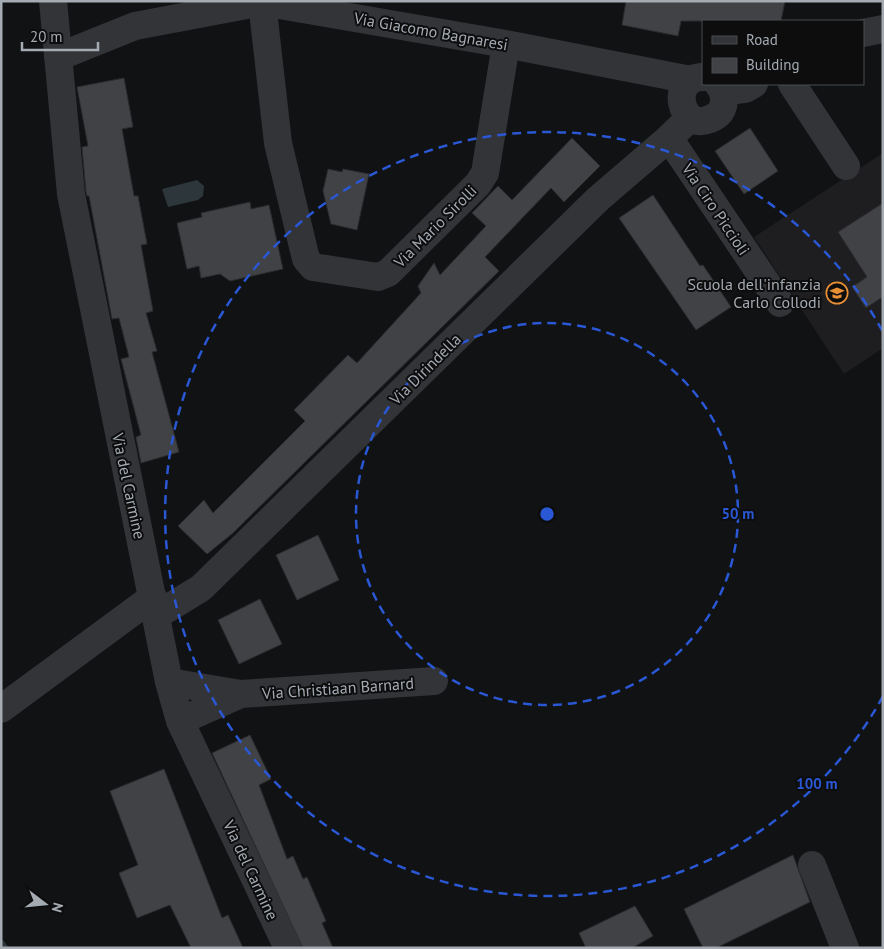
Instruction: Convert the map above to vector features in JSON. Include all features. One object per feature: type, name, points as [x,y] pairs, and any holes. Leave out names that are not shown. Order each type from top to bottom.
[{"type":"street","name":"Via del Carmine","points":[[54,1],[71,194],[169,682],[180,721],[288,948]]},
{"type":"street","name":"Via Giacomo Bagnaresi","points":[[58,57],[135,26],[262,2],[506,44],[702,82]]},
{"type":"street","name":"Via Mario Sirolli","points":[[262,2],[278,142],[306,259],[313,267],[378,277],[388,273],[478,184],[485,173],[506,44]]},
{"type":"street","points":[[864,33],[883,29]]},
{"type":"street","points":[[702,84],[684,86],[681,94],[684,111],[690,118],[698,121],[716,116],[721,110],[724,101],[711,85]]},
{"type":"street","points":[[721,85],[745,89],[752,85]]},
{"type":"street","points":[[793,85],[846,166]]},
{"type":"street","name":"Via Dirindella","points":[[1,709],[155,606],[201,588],[598,199],[670,138],[690,118]]},
{"type":"street","name":"Via Ciro Piccioli","points":[[670,138],[780,304]]},
{"type":"street","name":"Via Christiaan Barnard","points":[[169,682],[241,694],[434,682]]},
{"type":"street","name":"Via Christiaan Barnard","points":[[180,721],[241,694]]},
{"type":"street","points":[[812,865],[846,948]]},
{"type":"shaded area","name":"Scuola dell'infanzia Carlo Collodi","points":[[883,153],[883,348],[844,374],[754,237]]},
{"type":"shaded area","points":[[197,180],[204,186],[203,196],[198,200],[168,207],[162,189]]},
{"type":"building","points":[[626,1],[785,1],[781,20],[681,21],[678,36],[622,25]]},
{"type":"building","points":[[124,78],[133,127],[122,129],[134,196],[138,196],[147,244],[141,245],[153,311],[146,313],[157,351],[152,352],[179,452],[141,463],[136,437],[141,435],[121,359],[129,357],[119,318],[112,319],[89,196],[87,196],[86,192],[82,147],[88,146],[77,87]]},
{"type":"building","points":[[750,128],[778,171],[744,194],[715,151]]},
{"type":"building","points":[[572,138],[600,166],[564,202],[551,188],[485,257],[499,271],[233,533],[207,554],[178,526],[204,500],[213,513],[305,421],[294,410],[348,355],[357,363],[421,293],[418,286],[434,263],[440,275],[486,226],[472,213],[498,186],[512,200]]},
{"type":"building","points":[[328,169],[342,172],[343,169],[369,174],[357,230],[331,224],[323,191]]},
{"type":"building","points":[[653,195],[700,266],[703,265],[731,307],[696,330],[619,218]]},
{"type":"building","points":[[250,202],[251,209],[269,205],[283,269],[230,281],[220,274],[201,278],[199,266],[187,269],[177,223],[202,217],[201,213]]},
{"type":"building","points":[[883,203],[883,301],[881,298],[866,308],[852,287],[867,277],[838,232]]},
{"type":"building","points":[[318,535],[339,580],[297,600],[276,555]]},
{"type":"building","points":[[260,599],[282,644],[239,664],[218,620]]},
{"type":"building","points":[[250,735],[271,779],[259,785],[287,859],[293,856],[303,879],[307,877],[326,921],[322,923],[333,948],[303,948],[212,753]]},
{"type":"building","points":[[164,769],[222,918],[228,915],[243,948],[191,948],[170,905],[137,918],[119,873],[138,865],[110,791]]},
{"type":"building","points":[[793,855],[810,902],[716,948],[703,948],[684,909]]},
{"type":"building","points":[[635,906],[653,936],[632,948],[586,948],[579,933]]},
{"type":"waterway","points":[[1,944],[4,948]]},
{"type":"place","name":"Scuola dell'infanzia Carlo Collodi","points":[[837,293]]}]
